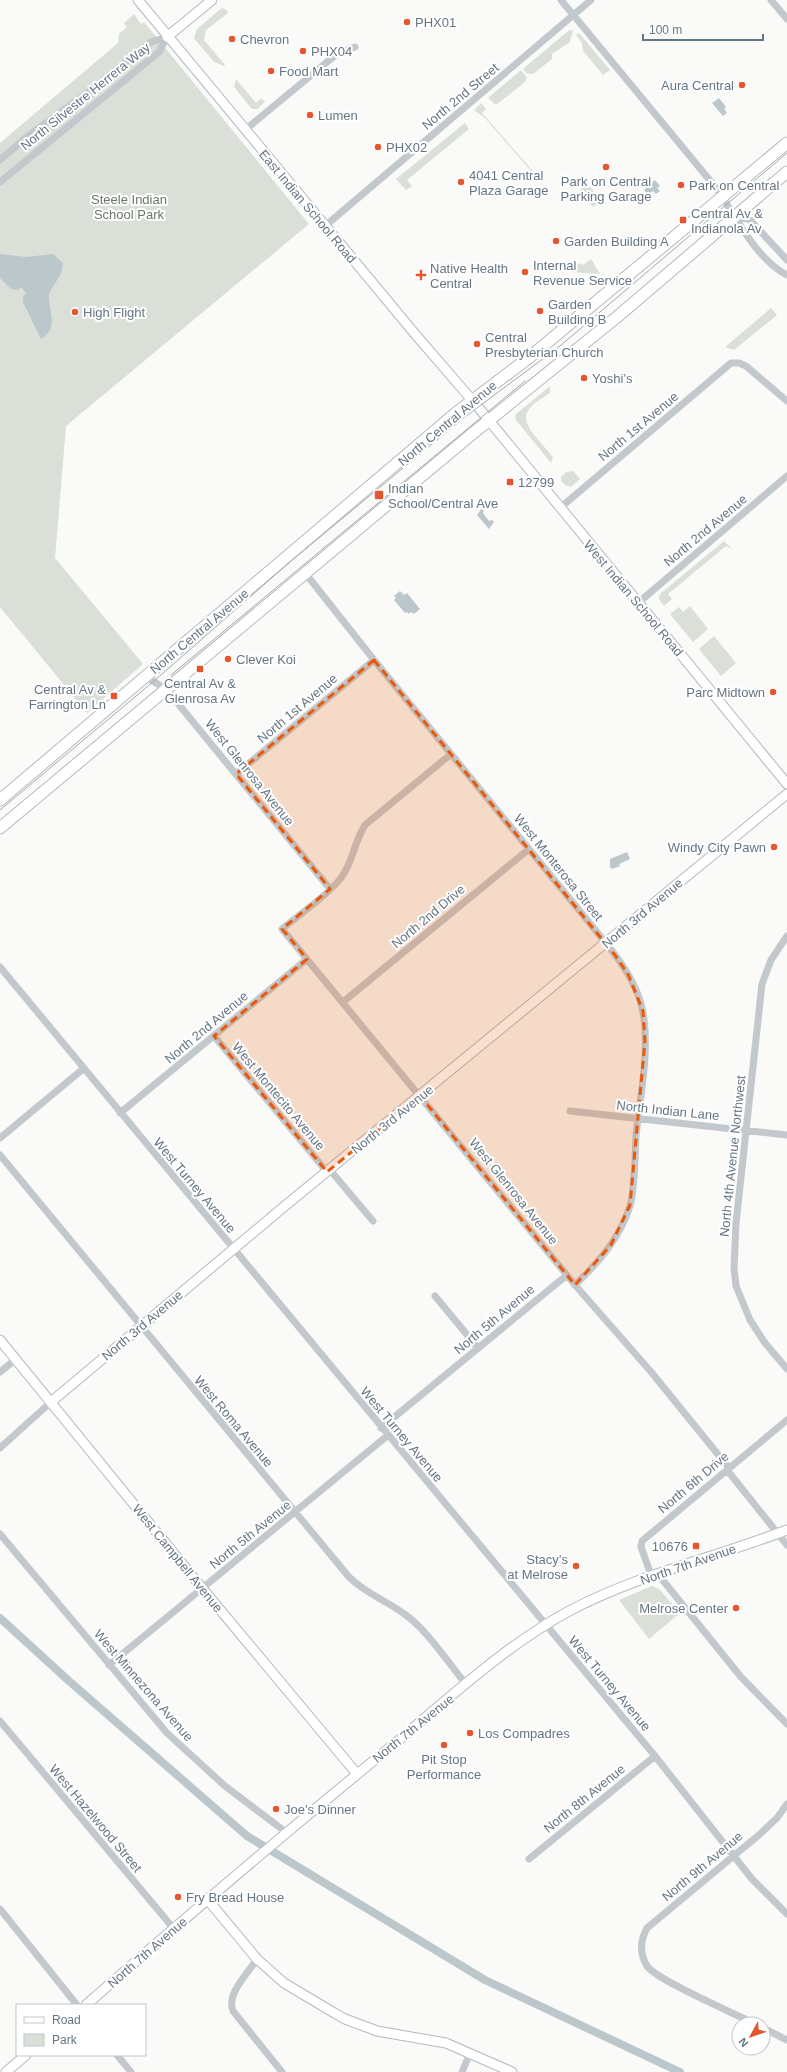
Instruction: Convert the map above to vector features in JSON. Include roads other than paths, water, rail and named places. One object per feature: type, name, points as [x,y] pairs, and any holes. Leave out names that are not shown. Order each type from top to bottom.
[{"type":"main road","name":"North Central Avenue","points":[[0,800],[472,400],[531,356],[725,201],[787,143]]},
{"type":"main road","name":"North Central Avenue","points":[[0,828],[488,421],[617,317],[787,172]]},
{"type":"street","name":"East Indian School Road","points":[[138,0],[167,37],[481,411]]},
{"type":"street","points":[[167,37],[212,0]]},
{"type":"street","points":[[560,0],[725,201],[736,216],[741,228],[753,243],[771,263],[787,275]]},
{"type":"street","name":"North 2nd Street","points":[[325,226],[591,0]]},
{"type":"street","points":[[771,0],[787,19]]},
{"type":"street","name":"North Silvestre Herrera Way","points":[[0,160],[29,135],[91,90],[151,42],[167,37]]},
{"type":"street","name":"North Silvestre Herrera Way","points":[[0,182],[159,52],[167,37]]},
{"type":"street","points":[[245,130],[338,53],[355,47]]},
{"type":"street","points":[[736,216],[750,220],[787,260]]},
{"type":"street","name":"North 1st Avenue","points":[[560,508],[731,363],[739,363],[746,366],[787,401]]},
{"type":"street","name":"West Indian School Road","points":[[481,411],[787,784]]},
{"type":"street","name":"North 2nd Avenue","points":[[638,603],[787,476]]},
{"type":"street","name":"West Monterosa Street","points":[[306,574],[374,660],[606,943],[628,974],[643,1011],[645,1040],[630,1205],[611,1245],[595,1266],[575,1285]]},
{"type":"street","name":"North 1st Avenue","points":[[236,774],[374,660]]},
{"type":"street","name":"West Glenrosa Avenue","points":[[146,677],[166,689],[330,889],[282,929],[575,1285],[652,1373],[787,1544]]},
{"type":"street","points":[[330,889],[340,879],[347,868],[353,854],[357,838],[365,825],[451,754]]},
{"type":"street","name":"North 3rd Avenue","points":[[0,1448],[51,1402],[233,1249],[787,794]]},
{"type":"street","name":"North 2nd Drive","points":[[343,1002],[529,849]]},
{"type":"street","name":"North 4th Avenue Northwest","points":[[787,936],[771,960],[762,984],[736,1222],[734,1268],[736,1286],[750,1320],[765,1343],[787,1369]]},
{"type":"street","name":"North 2nd Avenue","points":[[120,1113],[307,959]]},
{"type":"street","name":"West Turney Avenue","points":[[0,967],[387,1436],[655,1756],[752,1879],[787,1914]]},
{"type":"street","name":"West Montecito Avenue","points":[[214,1036],[328,1171],[373,1221]]},
{"type":"street","points":[[0,1138],[83,1069]]},
{"type":"street","name":"North Indian Lane","points":[[570,1111],[638,1120],[787,1135]]},
{"type":"street","name":"West Roma Avenue","points":[[0,1155],[349,1578],[360,1588],[404,1613],[423,1632],[466,1684]]},
{"type":"street","name":"North 5th Avenue","points":[[381,1428],[567,1274]]},
{"type":"street","points":[[435,1296],[478,1348]]},
{"type":"street","name":"West Campbell Avenue","points":[[0,1340],[202,1588],[357,1774]]},
{"type":"street","points":[[0,1372],[16,1358]]},
{"type":"street","name":"North 6th Drive","points":[[654,1574],[641,1547],[642,1541],[787,1420]]},
{"type":"street","name":"North 5th Avenue","points":[[109,1665],[387,1436]]},
{"type":"street","name":"North 7th Avenue","points":[[87,2004],[357,1774],[466,1684],[546,1625],[583,1604],[654,1574],[787,1530]]},
{"type":"street","name":"West Minnezona Avenue","points":[[0,1534],[167,1733],[225,1786],[287,1833]]},
{"type":"street","points":[[654,1574],[741,1677],[787,1724]]},
{"type":"street","name":"West Hazelwood Street","points":[[0,1721],[174,1929]]},
{"type":"street","name":"North 8th Avenue","points":[[529,1859],[655,1756]]},
{"type":"street","name":"North 9th Avenue","points":[[739,2016],[662,1978],[647,1967],[641,1950],[641,1939],[647,1928],[734,1856],[777,1818],[787,1804]]},
{"type":"street","points":[[208,1900],[257,1959],[284,1982],[345,2019],[377,2031],[446,2043],[512,2072]]},
{"type":"street","points":[[0,1909],[76,2004]]},
{"type":"street","points":[[257,1959],[233,1996],[231,2006],[233,2011],[282,2072]]},
{"type":"street","points":[[771,2032],[787,2040]]},
{"type":"street","points":[[462,2072],[470,2053]]},
{"type":"street","points":[[6,2072],[25,2056]]},
{"type":"street","points":[[119,2056],[131,2072]]},
{"type":"waterway","points":[[0,1618],[69,1681],[247,1836],[485,1980],[680,2072]]},
{"type":"tram line","points":[[0,810],[154,681],[291,561],[461,420],[560,346],[787,153]]},
{"type":"tram line","points":[[171,675],[525,381]]},
{"type":"place","name":"PHX01","points":[[407,22]]},
{"type":"place","name":"Chevron","points":[[232,39]]},
{"type":"place","name":"PHX04","points":[[303,51]]},
{"type":"place","name":"Food Mart","points":[[271,71]]},
{"type":"place","name":"Aura Central","points":[[742,85]]},
{"type":"place","name":"Lumen","points":[[310,115]]},
{"type":"place","name":"PHX02","points":[[378,147]]},
{"type":"place","name":"Park on Central Parking Garage","points":[[606,167]]},
{"type":"place","name":"4041 Central Plaza Garage","points":[[461,182]]},
{"type":"place","name":"Park on Central","points":[[681,185]]},
{"type":"place","name":"Central Av & Indianola Av","points":[[683,220]]},
{"type":"place","name":"Garden Building A","points":[[556,241]]},
{"type":"place","name":"Internal Revenue Service","points":[[525,272]]},
{"type":"place","name":"Native Health Central","points":[[421,275]]},
{"type":"place","name":"Garden Building B","points":[[540,311]]},
{"type":"place","name":"High Flight","points":[[75,312]]},
{"type":"place","name":"Central Presbyterian Church","points":[[477,344]]},
{"type":"place","name":"Yoshi’s","points":[[584,378]]},
{"type":"place","name":"12799","points":[[510,482]]},
{"type":"place","name":"Indian School/Central Ave","points":[[379,495]]},
{"type":"place","name":"Clever Koi","points":[[228,659]]},
{"type":"place","name":"Central Av & Glenrosa Av","points":[[200,669]]},
{"type":"place","name":"Parc Midtown","points":[[773,692]]},
{"type":"place","name":"Central Av & Farrington Ln","points":[[114,696]]},
{"type":"place","name":"Windy City Pawn","points":[[774,847]]},
{"type":"place","name":"10676","points":[[696,1546]]},
{"type":"place","name":"Stacy’s at Melrose","points":[[576,1566]]},
{"type":"place","name":"Melrose Center","points":[[736,1608]]},
{"type":"place","name":"Los Compadres","points":[[470,1733]]},
{"type":"place","name":"Pit Stop Performance","points":[[444,1745]]},
{"type":"place","name":"Joe's Dinner","points":[[276,1809]]},
{"type":"place","name":"Fry Bread House","points":[[178,1897]]},
{"type":"park label","name":"Steele Indian School Park","points":[[129,206]]}]
